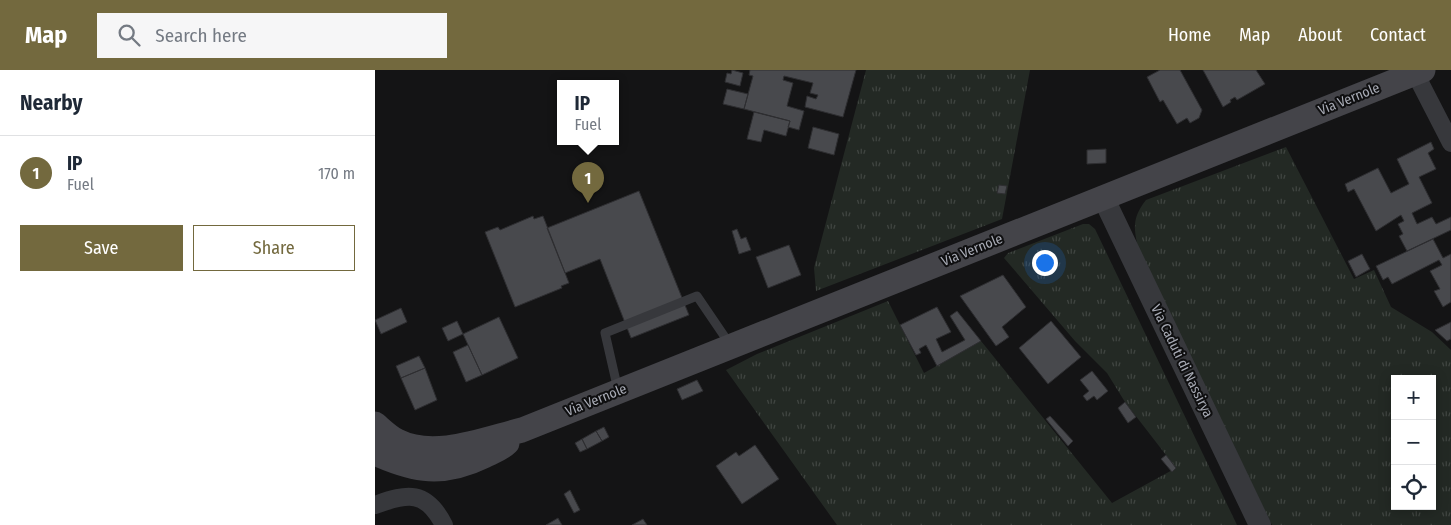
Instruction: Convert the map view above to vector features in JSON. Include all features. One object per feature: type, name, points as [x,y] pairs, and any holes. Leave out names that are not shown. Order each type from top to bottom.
[{"type":"main road","name":"Via Vernole","points":[[375,424],[398,441],[427,449],[463,445],[523,430],[1419,72]]},
{"type":"main road","name":"Via Vernole","points":[[375,453],[403,465],[435,471],[469,463],[502,448],[523,430]]},
{"type":"street","points":[[1419,72],[1451,143]]},
{"type":"street","name":"Via Caduti di Nassirya","points":[[1103,197],[1260,525]]},
{"type":"street","points":[[375,505],[413,496],[430,504],[444,525]]},
{"type":"lane","points":[[618,391],[605,333],[697,296],[731,346]]},
{"type":"green space","points":[[866,70],[1030,70],[1002,219],[816,291],[814,268]]},
{"type":"green space","points":[[1286,147],[1354,279],[1374,270],[1391,307],[1432,332],[1451,350],[1451,525],[1272,525],[1139,252],[1135,225],[1141,207],[1146,200]]},
{"type":"green space","points":[[1083,224],[1089,224],[1095,229],[1237,525],[837,525],[726,370],[757,354],[888,301],[924,373],[981,341],[1112,503],[1176,468],[1125,402],[1107,373],[1075,341],[1004,258],[1008,253]]},
{"type":"building","points":[[732,70],[743,73],[740,86],[725,82],[727,73],[731,74]]},
{"type":"building","points":[[750,70],[856,70],[843,117],[805,107],[807,96],[816,99],[818,95],[810,93],[813,83],[784,76],[783,80],[793,83],[787,106],[804,111],[799,130],[788,127],[790,121],[744,109],[753,76],[749,75]]},
{"type":"building","points":[[1160,70],[1180,70],[1202,110],[1199,118],[1190,123],[1187,118],[1177,124],[1163,100],[1160,102],[1147,77]]},
{"type":"building","points":[[1203,70],[1256,70],[1265,84],[1237,100],[1235,97],[1223,107]]},
{"type":"building","points":[[727,89],[748,94],[744,109],[723,104]]},
{"type":"building","points":[[754,112],[790,121],[786,136],[764,130],[761,142],[747,139]]},
{"type":"building","points":[[813,127],[839,134],[834,155],[808,148]]},
{"type":"building","points":[[1431,142],[1434,149],[1428,153],[1436,169],[1419,177],[1432,203],[1412,213],[1417,224],[1432,217],[1436,224],[1451,217],[1451,230],[1407,251],[1399,236],[1403,234],[1398,224],[1404,221],[1401,215],[1376,231],[1354,189],[1348,192],[1345,184],[1378,168],[1391,193],[1409,184],[1397,159]]},
{"type":"building","points":[[1106,149],[1106,163],[1087,164],[1087,150]]},
{"type":"building","points":[[999,185],[1007,186],[1005,194],[997,193]]},
{"type":"building","points":[[639,191],[689,315],[631,338],[600,259],[565,273],[547,228]]},
{"type":"building","points":[[533,216],[534,219],[543,216],[569,283],[561,286],[562,288],[515,307],[485,232],[498,227],[500,230]]},
{"type":"building","points":[[737,229],[741,239],[746,237],[751,250],[739,254],[732,231]]},
{"type":"building","points":[[1433,239],[1443,258],[1451,254],[1451,302],[1443,307],[1434,291],[1440,289],[1430,271],[1442,265],[1439,260],[1392,284],[1388,277],[1383,280],[1376,266]]},
{"type":"building","points":[[789,245],[801,275],[768,288],[756,257]]},
{"type":"building","points":[[1362,254],[1370,269],[1356,277],[1348,261]]},
{"type":"building","points":[[1003,275],[1026,307],[1002,327],[1009,337],[996,346],[960,296]]},
{"type":"building","points":[[937,307],[951,332],[936,339],[942,352],[965,340],[950,316],[957,311],[981,341],[937,366],[926,345],[919,349],[921,353],[916,355],[900,325]]},
{"type":"building","points":[[401,308],[407,322],[381,334],[375,320]]},
{"type":"building","points":[[499,317],[518,358],[482,375],[463,334]]},
{"type":"building","points":[[457,321],[463,334],[448,341],[442,328]]},
{"type":"building","points":[[1051,321],[1081,357],[1048,384],[1019,348]]},
{"type":"building","points":[[1451,322],[1451,339],[1447,341],[1435,330]]},
{"type":"building","points":[[468,345],[482,375],[466,382],[453,352]]},
{"type":"building","points":[[419,356],[425,368],[401,378],[396,366]]},
{"type":"building","points":[[425,368],[437,400],[415,410],[401,378]]},
{"type":"building","points":[[1092,371],[1108,391],[1097,400],[1094,396],[1087,401],[1083,396],[1089,391],[1080,380]]},
{"type":"building","points":[[697,380],[703,391],[682,400],[677,389]]},
{"type":"building","points":[[1125,402],[1136,417],[1128,423],[1118,408]]},
{"type":"building","points":[[1050,416],[1073,441],[1068,446],[1046,419]]},
{"type":"building","points":[[604,427],[609,437],[602,441],[596,431]]},
{"type":"building","points":[[596,431],[602,441],[587,449],[582,439]]},
{"type":"building","points":[[582,439],[587,449],[580,452],[575,443]]},
{"type":"building","points":[[755,445],[779,479],[742,504],[716,466],[736,452],[739,456]]},
{"type":"building","points":[[1166,455],[1176,468],[1172,472],[1161,459]]},
{"type":"building","points":[[570,490],[580,510],[574,513],[564,494]]},
{"type":"building","points":[[558,518],[562,525],[546,525]]},
{"type":"building","points":[[643,519],[647,525],[632,525]]},
{"type":"place","name":"IP","points":[[588,203]]}]
